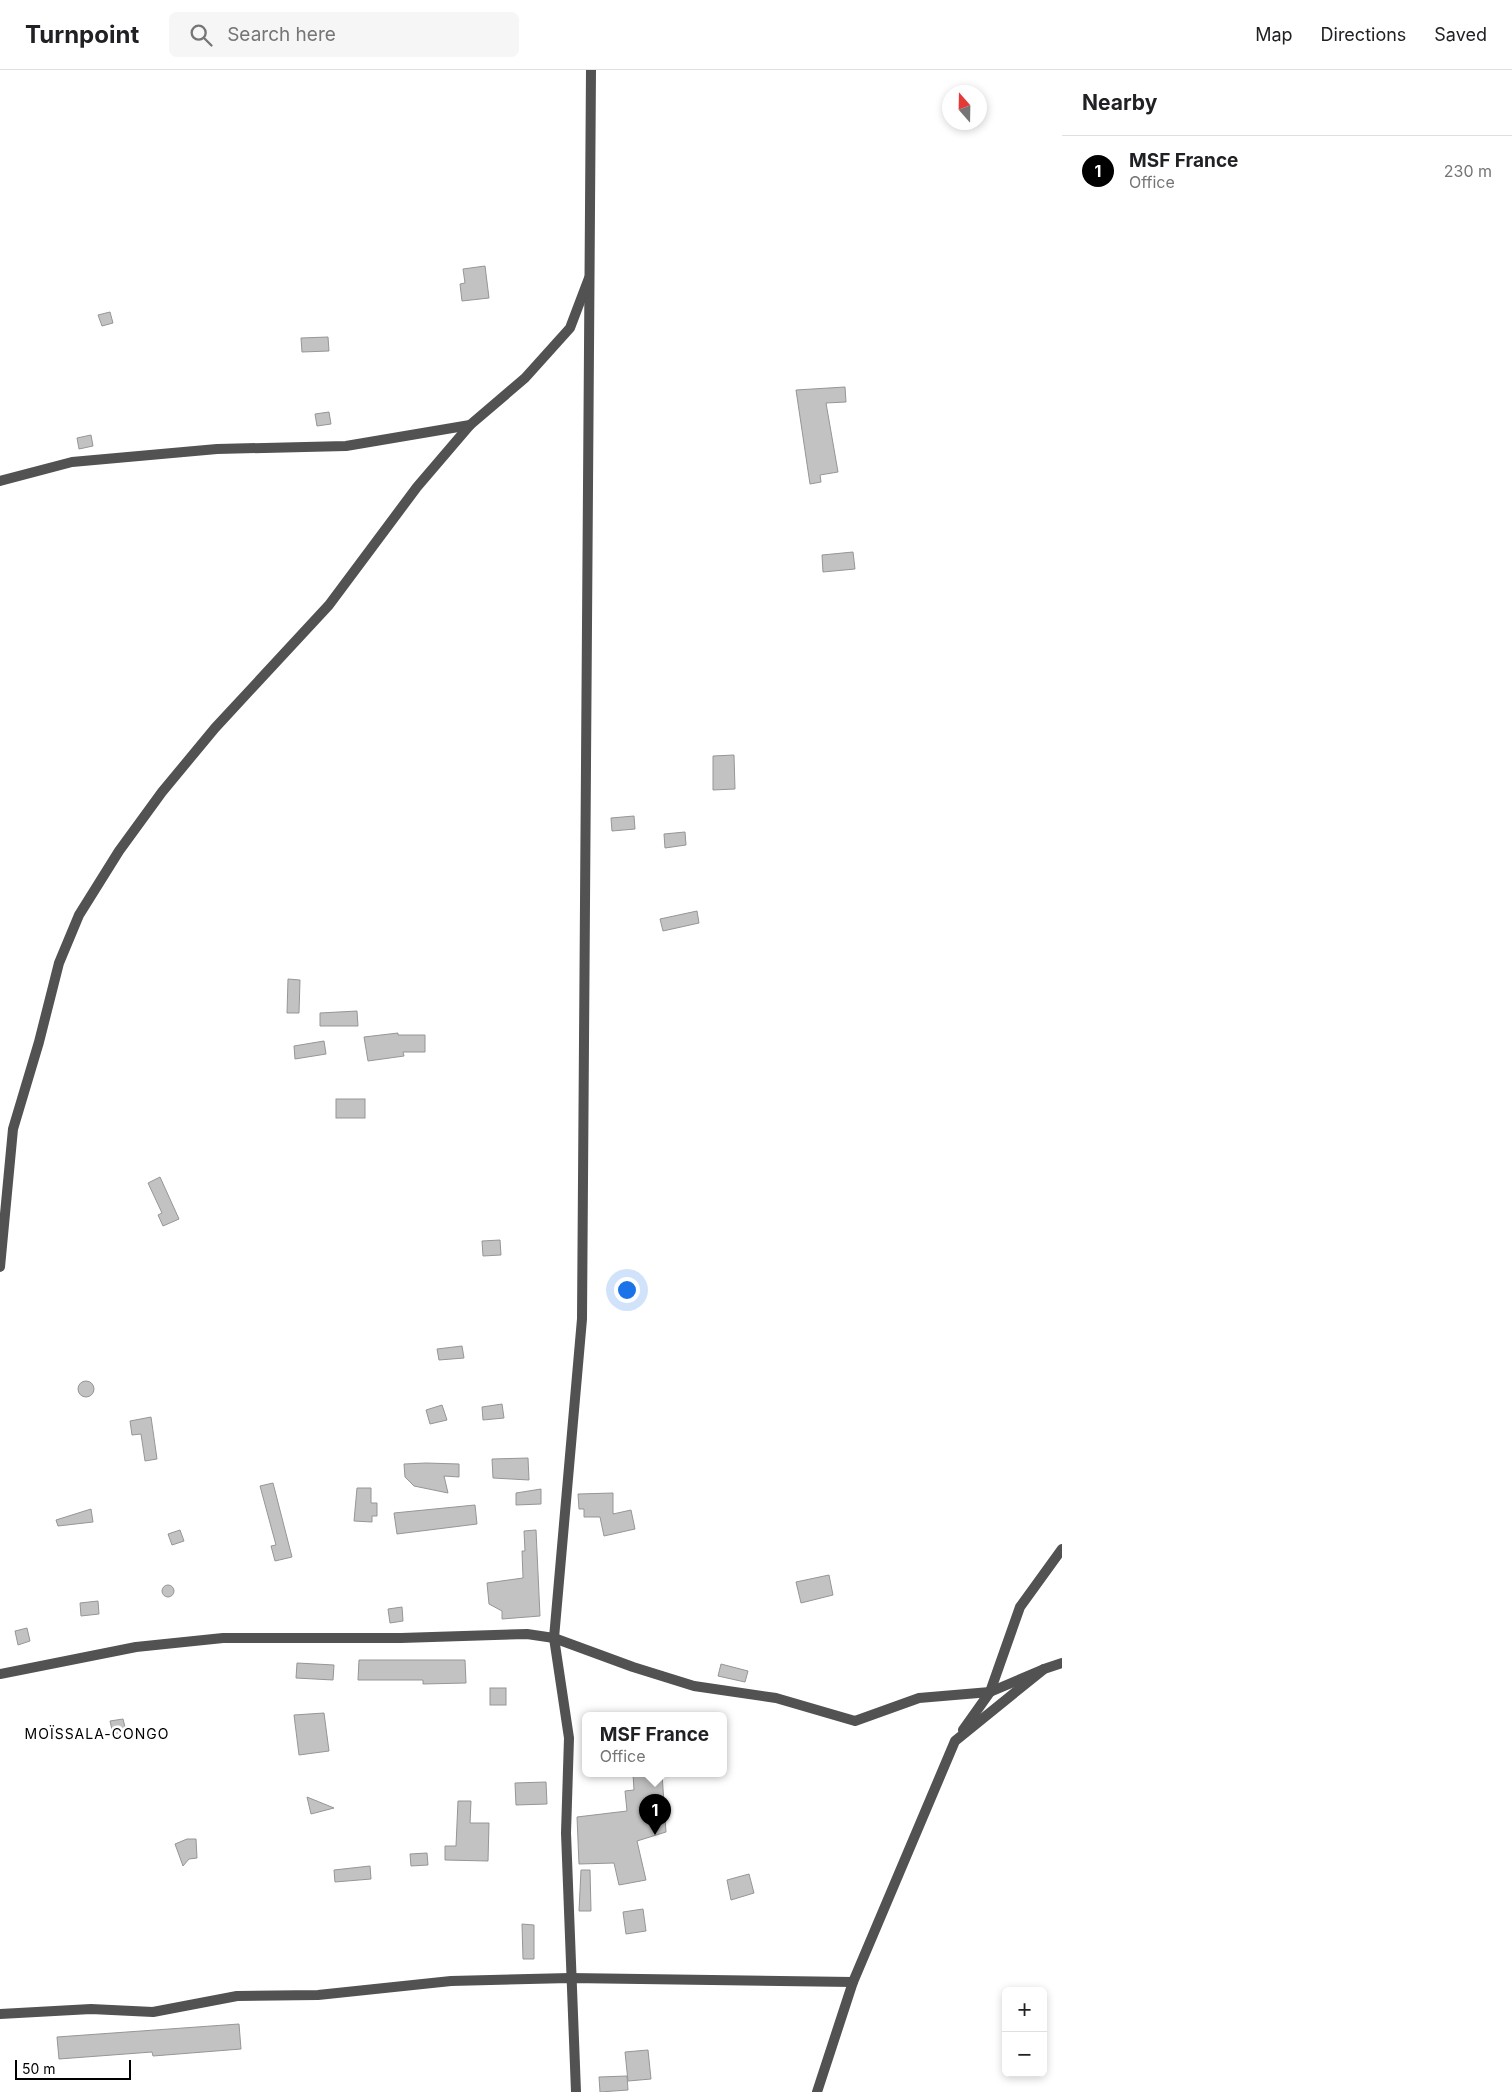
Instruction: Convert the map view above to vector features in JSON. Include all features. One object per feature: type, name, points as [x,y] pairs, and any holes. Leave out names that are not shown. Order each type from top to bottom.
[{"type":"street","points":[[576,2092],[570,1978],[566,1833],[568,1738],[554,1638],[582,1319],[591,70]]},
{"type":"street","points":[[0,1267],[13,1129],[39,1042],[59,963],[79,916],[119,851],[162,792],[215,728],[329,605],[417,487],[470,425],[525,378],[570,328],[590,277]]},
{"type":"street","points":[[0,481],[72,462],[217,449],[346,446],[470,425]]},
{"type":"street","points":[[817,2092],[853,1982],[955,1741],[990,1692],[1020,1607],[1062,1549]]},
{"type":"street","points":[[0,1674],[136,1647],[223,1638],[401,1638],[527,1634],[554,1638],[633,1667],[694,1686],[776,1698],[855,1721],[919,1698],[990,1692],[1062,1663]]},
{"type":"street","points":[[955,1741],[1044,1669]]},
{"type":"street","points":[[0,2014],[90,2009],[153,2012],[237,1996],[318,1995],[450,1981],[570,1978],[853,1982]]},
{"type":"building","points":[[485,266],[489,298],[462,301],[460,284],[465,283],[463,269]]},
{"type":"building","points":[[110,312],[113,323],[102,326],[98,315]]},
{"type":"building","points":[[328,337],[329,351],[302,352],[301,338]]},
{"type":"building","points":[[845,387],[846,402],[826,403],[838,472],[820,475],[821,482],[810,484],[796,390]]},
{"type":"building","points":[[329,412],[331,424],[317,426],[315,414]]},
{"type":"building","points":[[91,435],[93,446],[79,449],[77,438]]},
{"type":"building","points":[[853,552],[855,569],[823,572],[822,555]]},
{"type":"building","points":[[734,755],[735,789],[713,790],[713,756]]},
{"type":"building","points":[[634,816],[635,829],[612,831],[611,818]]},
{"type":"building","points":[[685,832],[686,845],[665,848],[664,834]]},
{"type":"building","points":[[697,911],[699,923],[663,931],[660,919]]},
{"type":"building","points":[[288,979],[300,980],[299,1013],[287,1013]]},
{"type":"building","points":[[357,1011],[358,1026],[320,1026],[320,1013]]},
{"type":"building","points":[[398,1033],[398,1035],[425,1035],[425,1052],[403,1052],[404,1056],[368,1061],[364,1037]]},
{"type":"building","points":[[324,1041],[326,1054],[295,1059],[294,1046]]},
{"type":"building","points":[[336,1099],[365,1099],[365,1118],[336,1118]]},
{"type":"building","points":[[160,1177],[179,1219],[163,1226],[158,1215],[162,1213],[148,1183]]},
{"type":"building","points":[[500,1240],[501,1255],[483,1256],[482,1241]]},
{"type":"building","points":[[462,1346],[464,1358],[439,1360],[437,1349]]},
{"type":"building","points":[[86,1381],[92,1383],[94,1389],[92,1395],[86,1397],[80,1395],[78,1389],[80,1383]]},
{"type":"building","points":[[502,1404],[504,1418],[483,1420],[482,1407]]},
{"type":"building","points":[[442,1405],[447,1420],[430,1424],[426,1410]]},
{"type":"building","points":[[151,1417],[157,1459],[145,1461],[141,1434],[132,1435],[130,1421]]},
{"type":"building","points":[[528,1458],[529,1480],[493,1478],[492,1459]]},
{"type":"building","points":[[404,1464],[459,1464],[459,1477],[444,1476],[448,1493],[414,1486],[405,1477]]},
{"type":"building","points":[[273,1483],[292,1557],[275,1561],[271,1546],[276,1545],[260,1486]]},
{"type":"building","points":[[357,1488],[371,1488],[371,1503],[377,1503],[377,1516],[372,1516],[372,1522],[354,1521]]},
{"type":"building","points":[[541,1489],[541,1504],[516,1505],[516,1493]]},
{"type":"building","points":[[613,1493],[613,1514],[631,1510],[635,1529],[604,1536],[600,1517],[584,1517],[584,1509],[579,1509],[578,1494]]},
{"type":"building","points":[[475,1505],[477,1524],[397,1534],[394,1513]]},
{"type":"building","points":[[91,1509],[93,1522],[58,1526],[56,1520]]},
{"type":"building","points":[[180,1530],[184,1541],[172,1545],[168,1534]]},
{"type":"building","points":[[536,1530],[540,1616],[502,1619],[502,1611],[489,1604],[487,1583],[523,1578],[522,1551],[525,1551],[524,1531]]},
{"type":"building","points":[[829,1575],[833,1595],[801,1603],[796,1582]]},
{"type":"building","points":[[166,1585],[170,1585],[174,1591],[170,1597],[166,1597],[162,1593],[162,1589]]},
{"type":"building","points":[[98,1601],[99,1614],[81,1616],[80,1603]]},
{"type":"building","points":[[402,1607],[403,1621],[390,1623],[388,1609]]},
{"type":"building","points":[[27,1628],[30,1641],[18,1645],[15,1631]]},
{"type":"building","points":[[359,1660],[465,1660],[466,1683],[423,1684],[423,1680],[358,1680]]},
{"type":"building","points":[[297,1663],[334,1665],[333,1680],[296,1678]]},
{"type":"building","points":[[721,1664],[748,1671],[745,1682],[718,1676]]},
{"type":"building","points":[[490,1688],[506,1688],[506,1705],[490,1705]]},
{"type":"building","points":[[324,1713],[329,1751],[299,1755],[294,1715]]},
{"type":"building","points":[[123,1719],[126,1731],[113,1734],[110,1721]]},
{"type":"building","points":[[633,1777],[662,1777],[666,1832],[637,1841],[646,1880],[619,1885],[614,1863],[579,1864],[577,1817],[627,1811],[625,1791],[634,1790]]},
{"type":"building","points":[[546,1782],[547,1804],[516,1805],[515,1783]]},
{"type":"building","points":[[307,1797],[334,1808],[311,1814]]},
{"type":"building","points":[[458,1801],[471,1801],[470,1823],[489,1823],[488,1861],[445,1860],[445,1846],[456,1846]]},
{"type":"building","points":[[187,1839],[196,1839],[197,1858],[189,1859],[183,1866],[175,1844]]},
{"type":"building","points":[[427,1853],[428,1865],[411,1866],[410,1854]]},
{"type":"building","points":[[370,1866],[371,1879],[335,1882],[334,1870]]},
{"type":"building","points":[[581,1870],[590,1870],[591,1911],[579,1911]]},
{"type":"building","points":[[749,1874],[754,1893],[731,1900],[727,1880]]},
{"type":"building","points":[[643,1909],[646,1931],[626,1934],[623,1912]]},
{"type":"building","points":[[522,1924],[534,1925],[534,1959],[523,1959]]},
{"type":"building","points":[[239,2024],[241,2049],[153,2056],[152,2052],[59,2059],[57,2037]]},
{"type":"building","points":[[648,2050],[651,2079],[628,2081],[625,2052]]},
{"type":"building","points":[[627,2076],[628,2090],[600,2092],[599,2077]]},
{"type":"place","name":"MSF France","points":[[655,1835]]},
{"type":"district","name":"MOÏSSALA-CONGO","points":[[97,1733]]}]
